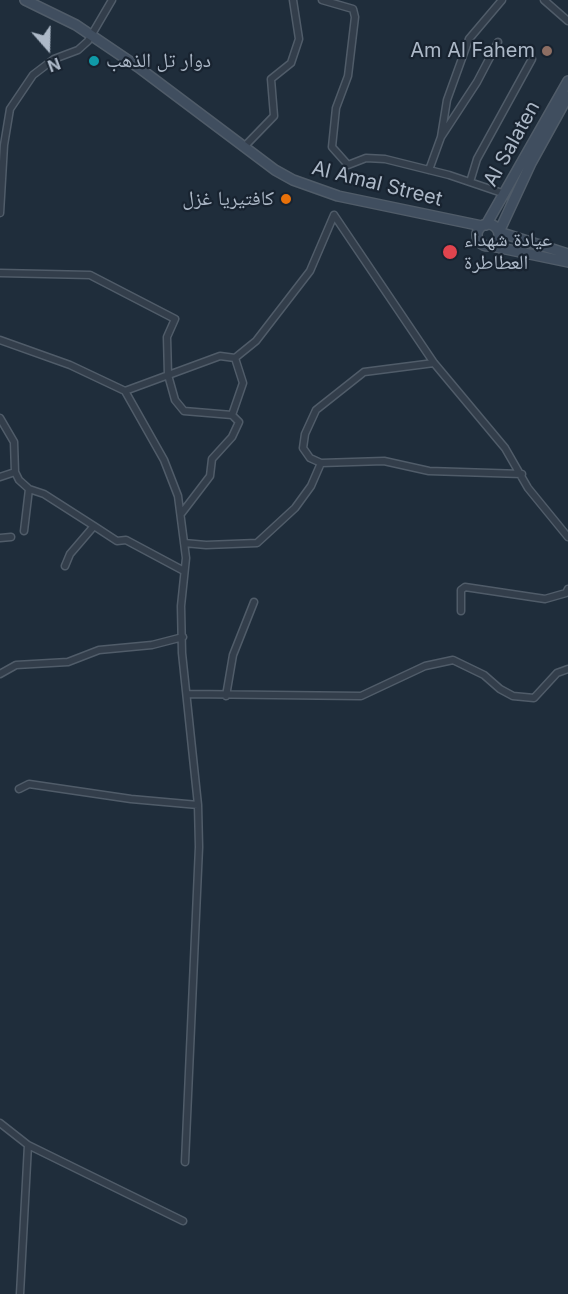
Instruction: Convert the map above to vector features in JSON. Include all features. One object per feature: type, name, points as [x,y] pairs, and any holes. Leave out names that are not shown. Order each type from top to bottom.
[{"type":"main road","name":"Al Amal Street","points":[[25,0],[50,11],[93,36],[147,73],[275,170],[317,190],[484,225]]},
{"type":"main road","name":"Al Salaten","points":[[484,225],[505,194],[568,81]]},
{"type":"main road","name":"Al Salaten","points":[[499,232],[531,163],[568,96]]},
{"type":"main road","points":[[568,254],[499,232],[495,227],[484,225],[478,232],[478,239],[483,245],[568,262]]},
{"type":"main road","points":[[491,246],[499,239],[499,232]]},
{"type":"street","points":[[0,213],[4,145],[10,109],[33,75],[54,59],[78,50],[93,36],[112,0]]},
{"type":"street","points":[[244,147],[273,116],[271,79],[291,63],[298,39],[293,0]]},
{"type":"street","points":[[322,0],[353,9],[356,17],[348,76],[336,108],[332,147],[348,165],[366,158],[385,159],[505,194]]},
{"type":"street","points":[[429,170],[441,137],[447,100],[469,39],[502,0]]},
{"type":"street","points":[[544,0],[567,17]]},
{"type":"street","points":[[441,137],[477,82],[498,42]]},
{"type":"street","points":[[470,182],[477,159],[532,59]]},
{"type":"street","points":[[124,391],[220,356],[235,358],[256,341],[310,271],[334,215],[434,363],[505,448],[528,488],[568,537]]},
{"type":"street","points":[[0,273],[90,275],[175,319],[167,337],[168,375],[175,400],[184,411],[232,415],[239,423],[232,437],[212,459],[210,476],[181,514]]},
{"type":"street","points":[[0,340],[70,365],[124,391],[164,460],[178,496],[184,543],[181,606],[182,653],[198,805],[193,1014],[185,1162]]},
{"type":"street","points":[[232,415],[243,383],[235,358]]},
{"type":"street","points":[[434,363],[364,372],[316,410],[304,434],[303,448],[310,458],[321,463],[384,461],[429,471],[522,474]]},
{"type":"street","points":[[0,418],[14,442],[15,472],[29,489],[44,494],[117,541],[126,540],[184,571]]},
{"type":"street","points":[[184,543],[206,545],[257,543],[296,508],[311,486],[321,463]]},
{"type":"street","points":[[0,477],[15,472]]},
{"type":"street","points":[[24,531],[29,489]]},
{"type":"street","points":[[65,566],[70,554],[94,526]]},
{"type":"street","points":[[0,538],[11,537]]},
{"type":"street","points":[[461,611],[461,590],[465,587],[545,599],[566,593],[568,589]]},
{"type":"street","points":[[226,696],[232,655],[254,602]]},
{"type":"street","points":[[0,674],[16,665],[68,662],[99,650],[152,645],[183,637]]},
{"type":"street","points":[[188,694],[226,696],[273,693],[304,696],[361,696],[425,666],[453,660],[484,675],[500,689],[513,696],[534,698],[556,674],[568,669]]},
{"type":"street","points":[[19,789],[29,784],[131,800],[198,805]]},
{"type":"street","points":[[0,1123],[28,1145],[183,1221]]},
{"type":"street","points":[[20,1294],[28,1145]]},
{"type":"place","name":"Am Al Fahem","points":[[547,51]]},
{"type":"place","name":"دوار تل الذهب","points":[[94,61]]},
{"type":"place","name":"كافتيريا غزل","points":[[286,199]]},
{"type":"place","name":"عيادة شهداء العطاطرة","points":[[450,252]]}]
